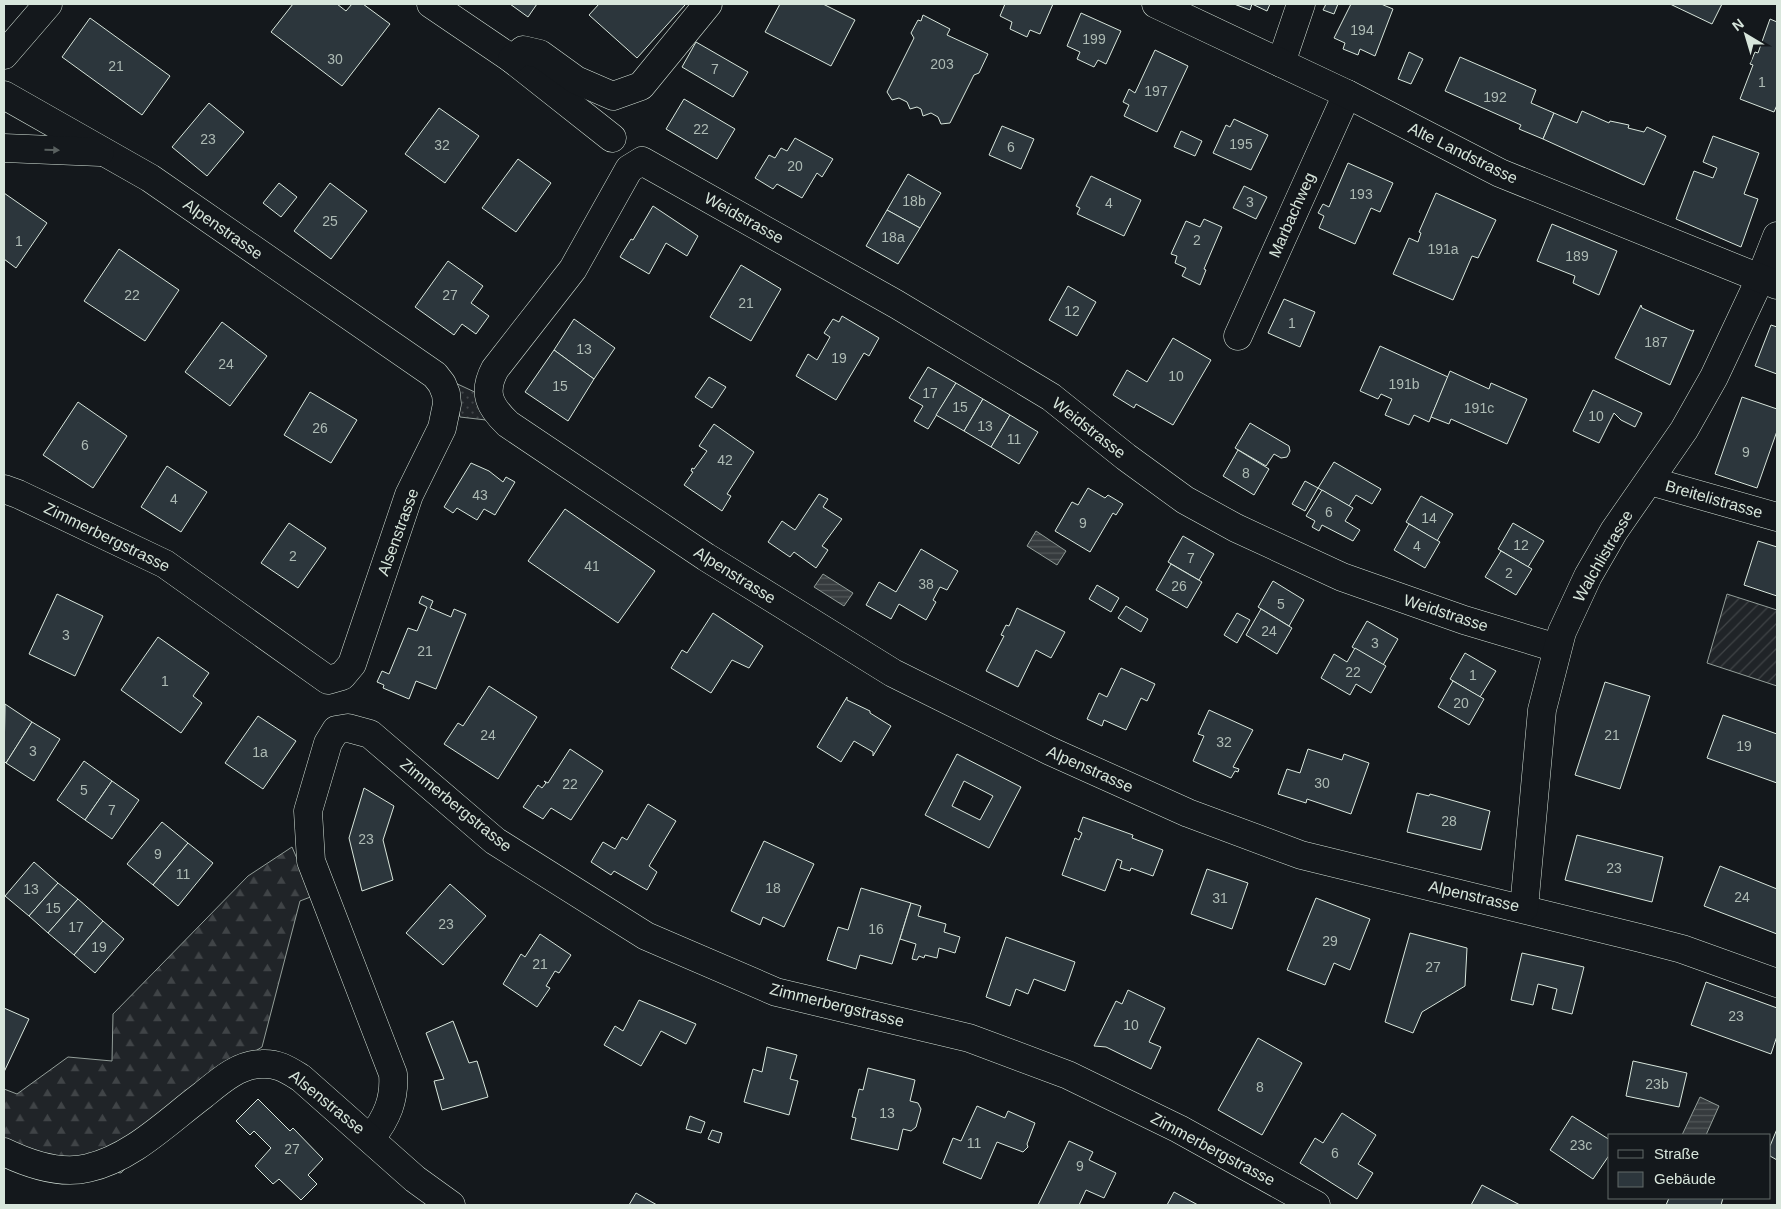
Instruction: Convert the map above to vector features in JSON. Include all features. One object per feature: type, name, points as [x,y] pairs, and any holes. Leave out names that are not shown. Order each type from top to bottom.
[{"type":"street","points":[[4,55],[48,4]]},
{"type":"street","points":[[431,4],[512,59],[612,138]]},
{"type":"street","points":[[512,59],[523,50],[540,54],[576,80],[613,96],[642,86],[708,4]]},
{"type":"street","name":"Alte Landstrasse","points":[[1156,4],[1347,94],[1500,173],[1769,282]]},
{"type":"street","points":[[1281,63],[1301,4]]},
{"type":"street","name":"Marbachweg","points":[[1238,336],[1347,94]]},
{"type":"street","name":"Alpenstrasse","points":[[4,95],[150,178],[435,375]]},
{"type":"street","points":[[4,148],[104,152]]},
{"type":"street","name":"Weidstrasse","points":[[488,388],[496,369],[573,269],[629,169],[642,161],[896,304],[1051,397],[1126,457],[1185,500],[1236,528],[1342,577],[1447,614],[1557,648]]},
{"type":"street","name":"Walchlistrasse","points":[[1524,908],[1542,710],[1562,632],[1588,576],[1614,531],[1684,430],[1769,282],[1777,236]]},
{"type":"street","name":"Alsenstrasse","points":[[328,680],[342,676],[352,664],[409,494],[442,428],[447,404],[446,394],[442,384],[435,375]]},
{"type":"street","name":"Alpenstrasse","points":[[488,388],[493,407],[508,424],[706,557],[893,673],[1050,750],[1188,813],[1301,854],[1524,908],[1682,949],[1777,982]]},
{"type":"street","name":"Breitelistrasse","points":[[1650,481],[1777,517]]},
{"type":"street","name":"Zimmerbergstrasse","points":[[4,489],[165,564],[328,680]]},
{"type":"street","name":"Zimmerbergstrasse","points":[[336,730],[348,728],[370,734],[495,841],[646,936],[776,992],[970,1038],[1068,1075],[1179,1129],[1316,1205]]},
{"type":"street","name":"Alsenstrasse","points":[[4,1152],[21,1160],[57,1170],[88,1169],[121,1156],[231,1073],[262,1064],[284,1066],[301,1078],[371,1138],[382,1124],[391,1104],[393,1074],[311,861],[308,811],[328,743],[336,730]]},
{"type":"street","points":[[371,1138],[415,1178],[451,1205]]},
{"type":"green space","points":[[451,381],[479,394],[486,420],[460,417]]},
{"type":"green space","points":[[1727,594],[1777,610],[1777,686],[1707,663]]},
{"type":"green space","points":[[292,847],[313,896],[300,901],[262,1047],[209,1079],[121,1173],[52,1163],[4,1141],[4,1089],[17,1094],[68,1057],[112,1061],[113,1014],[248,876]]},
{"type":"shaded area","points":[[1036,531],[1066,551],[1057,565],[1027,546]]},
{"type":"shaded area","points":[[823,574],[853,593],[844,606],[814,587]]},
{"type":"shaded area","points":[[1700,1097],[1719,1106],[1706,1134],[1682,1134]]},
{"type":"building","points":[[293,4],[337,4],[346,11],[352,4],[363,4],[390,24],[342,86],[271,32]]},
{"type":"building","points":[[510,4],[537,4],[528,17]]},
{"type":"building","points":[[599,4],[685,5],[637,58],[589,15]]},
{"type":"building","points":[[780,4],[823,4],[855,20],[831,66],[765,32]]},
{"type":"building","points":[[1005,4],[1053,4],[1040,34],[1030,30],[1027,37],[1010,29],[1012,22],[1000,16]]},
{"type":"building","points":[[1234,4],[1252,4],[1250,10]]},
{"type":"building","points":[[1252,4],[1270,4],[1267,11]]},
{"type":"building","points":[[1326,4],[1338,4],[1334,14],[1323,10]]},
{"type":"building","points":[[1351,4],[1381,4],[1393,9],[1375,56],[1360,49],[1358,55],[1343,49],[1345,43],[1334,38]]},
{"type":"building","points":[[1670,4],[1722,4],[1712,24]]},
{"type":"building","points":[[1081,13],[1121,31],[1106,64],[1098,60],[1094,67],[1077,59],[1080,52],[1067,46]]},
{"type":"building","points":[[923,15],[950,29],[947,35],[988,54],[979,73],[974,75],[950,123],[941,124],[938,117],[931,113],[923,116],[921,109],[917,107],[910,109],[907,102],[899,98],[892,100],[887,92],[914,38],[911,33],[918,20],[921,21]]},
{"type":"building","points":[[90,18],[170,76],[142,115],[62,57]]},
{"type":"building","points":[[1770,19],[1777,22],[1777,105],[1774,112],[1740,99],[1753,65],[1750,64],[1755,52],[1758,53]]},
{"type":"building","points":[[696,42],[748,72],[733,97],[682,67]]},
{"type":"building","points":[[1155,50],[1188,66],[1157,132],[1124,116],[1129,105],[1123,102],[1129,89],[1135,93]]},
{"type":"building","points":[[1409,52],[1423,59],[1411,84],[1398,79]]},
{"type":"building","points":[[1460,57],[1536,90],[1531,103],[1554,113],[1543,139],[1519,129],[1521,125],[1445,91]]},
{"type":"building","points":[[684,99],[735,129],[717,159],[666,129]]},
{"type":"building","points":[[209,103],[244,132],[207,176],[172,147]]},
{"type":"building","points":[[439,108],[479,136],[445,183],[405,154]]},
{"type":"building","points":[[1582,111],[1609,123],[1610,121],[1629,125],[1628,128],[1644,132],[1647,127],[1666,136],[1644,185],[1543,139],[1554,113],[1577,123]]},
{"type":"building","points":[[1234,119],[1268,135],[1251,170],[1213,153],[1226,125],[1230,127]]},
{"type":"building","points":[[1002,126],[1034,139],[1021,169],[989,155]]},
{"type":"building","points":[[1181,131],[1202,141],[1195,156],[1174,147]]},
{"type":"building","points":[[1713,136],[1759,153],[1744,194],[1758,199],[1741,247],[1676,219],[1694,171],[1713,178],[1717,168],[1703,162]]},
{"type":"building","points":[[795,138],[833,159],[822,177],[817,173],[802,198],[777,184],[773,189],[755,178],[769,155],[775,158],[781,148],[787,151]]},
{"type":"building","points":[[518,159],[551,183],[516,232],[482,208]]},
{"type":"building","points":[[1348,163],[1393,183],[1380,212],[1371,208],[1355,244],[1319,228],[1324,216],[1318,213],[1323,204],[1329,207]]},
{"type":"building","points":[[908,174],[941,193],[920,228],[887,210]]},
{"type":"building","points":[[1091,176],[1141,200],[1124,236],[1077,214],[1080,208],[1076,206]]},
{"type":"building","points":[[279,183],[297,197],[281,217],[263,203]]},
{"type":"building","points":[[330,183],[367,211],[331,259],[294,231]]},
{"type":"building","points":[[1244,186],[1267,197],[1256,219],[1233,208]]},
{"type":"building","points":[[4,193],[47,223],[16,268],[4,259]]},
{"type":"building","points":[[1436,193],[1496,220],[1478,258],[1472,256],[1453,300],[1393,274],[1409,238],[1418,242],[1421,233],[1419,232]]},
{"type":"building","points":[[653,206],[698,236],[687,256],[666,243],[649,274],[620,257],[631,239],[633,240]]},
{"type":"building","points":[[887,210],[920,228],[898,264],[866,246]]},
{"type":"building","points":[[1204,219],[1222,227],[1204,269],[1206,270],[1200,285],[1182,276],[1186,268],[1175,263],[1177,256],[1171,254],[1186,221],[1200,227]]},
{"type":"building","points":[[1552,224],[1617,251],[1599,295],[1573,283],[1575,276],[1537,261]]},
{"type":"building","points":[[119,249],[179,290],[145,341],[84,301]]},
{"type":"building","points":[[448,261],[483,286],[471,303],[489,316],[476,334],[462,324],[454,335],[415,307]]},
{"type":"building","points":[[741,265],[781,289],[751,341],[710,317]]},
{"type":"building","points":[[1068,286],[1096,302],[1077,336],[1049,320]]},
{"type":"building","points":[[1284,299],[1315,312],[1300,347],[1268,333]]},
{"type":"building","points":[[1641,305],[1642,308],[1692,331],[1694,330],[1670,385],[1615,358]]},
{"type":"building","points":[[842,316],[879,338],[869,356],[864,353],[836,400],[796,376],[808,354],[817,360],[830,337],[824,333],[833,319],[839,322]]},
{"type":"building","points":[[574,319],[615,348],[594,379],[554,350]]},
{"type":"building","points":[[222,322],[267,356],[230,406],[185,372]]},
{"type":"building","points":[[1771,325],[1777,327],[1777,374],[1755,366]]},
{"type":"building","points":[[1173,338],[1211,360],[1173,425],[1136,404],[1134,408],[1113,395],[1127,370],[1147,382]]},
{"type":"building","points":[[1380,346],[1448,377],[1429,422],[1414,415],[1409,425],[1385,415],[1392,399],[1381,394],[1378,399],[1360,391]]},
{"type":"building","points":[[554,350],[594,379],[568,421],[525,392]]},
{"type":"building","points":[[928,367],[956,383],[928,429],[914,421],[923,406],[909,398]]},
{"type":"building","points":[[1450,371],[1489,389],[1491,383],[1527,399],[1507,444],[1451,419],[1449,424],[1431,417]]},
{"type":"building","points":[[709,377],[726,387],[712,408],[695,397]]},
{"type":"building","points":[[956,383],[983,399],[964,431],[936,415]]},
{"type":"building","points":[[1593,390],[1642,413],[1635,427],[1621,420],[1614,413],[1599,443],[1573,431]]},
{"type":"building","points":[[310,392],[357,420],[331,463],[284,435]]},
{"type":"building","points":[[1742,397],[1777,409],[1777,431],[1757,488],[1715,474]]},
{"type":"building","points":[[983,399],[1010,415],[991,447],[964,431]]},
{"type":"building","points":[[78,402],[127,436],[93,488],[43,455]]},
{"type":"building","points":[[1010,415],[1038,432],[1019,464],[991,447]]},
{"type":"building","points":[[1250,423],[1289,446],[1290,451],[1287,457],[1281,458],[1274,454],[1266,466],[1235,448]]},
{"type":"building","points":[[714,424],[754,452],[727,494],[731,496],[722,511],[684,485],[693,472],[691,471],[692,468],[694,469],[707,451],[699,446]]},
{"type":"building","points":[[1238,450],[1269,469],[1254,495],[1223,476]]},
{"type":"building","points":[[1334,462],[1381,489],[1372,504],[1356,495],[1349,506],[1318,488]]},
{"type":"building","points":[[471,463],[489,471],[503,482],[506,477],[515,482],[495,515],[484,509],[477,520],[457,508],[453,513],[444,507]]},
{"type":"building","points":[[167,466],[207,492],[181,532],[141,507]]},
{"type":"building","points":[[1305,481],[1318,488],[1305,511],[1292,504]]},
{"type":"building","points":[[1088,488],[1105,498],[1108,495],[1123,504],[1116,515],[1113,513],[1090,552],[1055,531],[1072,502],[1078,505]]},
{"type":"building","points":[[1322,490],[1353,508],[1345,521],[1360,530],[1353,541],[1322,525],[1319,531],[1312,527],[1315,521],[1306,516]]},
{"type":"building","points":[[819,494],[828,499],[823,507],[842,519],[822,546],[828,550],[816,568],[794,552],[790,557],[768,542],[782,521],[795,530]]},
{"type":"building","points":[[1421,496],[1453,514],[1437,541],[1406,522]]},
{"type":"building","points":[[565,509],[655,571],[618,623],[528,561]]},
{"type":"building","points":[[289,523],[326,548],[298,588],[261,563]]},
{"type":"building","points":[[1513,523],[1544,541],[1528,567],[1498,549]]},
{"type":"building","points":[[1409,524],[1440,542],[1425,568],[1394,550]]},
{"type":"building","points":[[1183,536],[1214,554],[1199,580],[1168,562]]},
{"type":"building","points":[[1758,541],[1777,547],[1777,596],[1744,585]]},
{"type":"building","points":[[921,549],[958,571],[947,590],[940,587],[933,600],[936,602],[926,620],[899,604],[891,619],[866,605],[879,582],[896,592]]},
{"type":"building","points":[[1501,551],[1532,569],[1516,595],[1485,577]]},
{"type":"building","points":[[1171,564],[1202,582],[1187,608],[1156,590]]},
{"type":"building","points":[[1273,581],[1304,600],[1289,626],[1258,607]]},
{"type":"building","points":[[1097,585],[1119,598],[1111,612],[1089,599]]},
{"type":"building","points":[[57,594],[103,616],[75,676],[29,654]]},
{"type":"building","points":[[422,596],[433,601],[430,608],[451,617],[454,609],[466,614],[436,689],[416,681],[409,699],[383,688],[384,685],[377,682],[382,671],[389,674],[408,628],[417,631],[427,607],[419,603]]},
{"type":"building","points":[[1126,606],[1148,619],[1141,632],[1118,618]]},
{"type":"building","points":[[1017,608],[1065,632],[1051,658],[1036,650],[1018,687],[986,671],[1004,636],[1001,635],[1006,625],[1009,626]]},
{"type":"building","points":[[1261,609],[1292,628],[1277,654],[1246,635]]},
{"type":"building","points":[[713,613],[763,646],[749,668],[732,660],[711,693],[671,668],[682,650],[687,653]]},
{"type":"building","points":[[1237,613],[1250,620],[1237,643],[1224,635]]},
{"type":"building","points":[[1367,621],[1398,639],[1383,665],[1352,647]]},
{"type":"building","points":[[158,637],[209,673],[193,696],[202,703],[181,733],[121,690]]},
{"type":"building","points":[[1355,648],[1386,666],[1371,693],[1356,684],[1350,695],[1321,678],[1334,654],[1347,662]]},
{"type":"building","points":[[1465,653],[1496,671],[1480,697],[1450,679]]},
{"type":"building","points":[[1121,668],[1155,684],[1147,701],[1141,698],[1126,730],[1104,720],[1102,726],[1087,719],[1099,693],[1107,697]]},
{"type":"building","points":[[1453,681],[1484,699],[1469,725],[1438,707]]},
{"type":"building","points":[[1605,682],[1650,696],[1620,789],[1575,775]]},
{"type":"building","points":[[489,686],[537,717],[498,779],[444,744],[458,723],[463,726]]},
{"type":"building","points":[[847,697],[847,700],[870,711],[870,713],[891,726],[873,756],[873,752],[854,741],[841,762],[817,747]]},
{"type":"building","points":[[5,704],[32,722],[6,763],[4,761]]},
{"type":"building","points":[[1209,710],[1253,730],[1233,767],[1239,769],[1238,772],[1235,771],[1231,778],[1193,761],[1204,736],[1198,734]]},
{"type":"building","points":[[1723,715],[1777,734],[1777,783],[1707,758]]},
{"type":"building","points":[[258,716],[296,741],[263,789],[225,763]]},
{"type":"building","points":[[32,722],[60,739],[34,781],[6,763]]},
{"type":"building","points":[[570,749],[603,771],[571,820],[551,808],[543,819],[523,807],[538,785],[542,788],[546,783],[544,781],[548,783]]},
{"type":"building","points":[[1308,749],[1342,760],[1344,754],[1369,763],[1351,814],[1307,799],[1306,803],[1278,794],[1287,769],[1300,773]]},
{"type":"building","points":[[957,754],[1021,787],[989,848],[925,815]],"holes":[[[964,781],[993,796],[980,820],[952,806]]]},
{"type":"building","points":[[84,761],[112,781],[85,820],[57,800]]},
{"type":"building","points":[[112,781],[139,800],[112,839],[85,820]]},
{"type":"building","points":[[364,788],[394,806],[383,840],[393,880],[362,891],[349,838]]},
{"type":"building","points":[[1417,793],[1429,796],[1430,794],[1490,811],[1481,850],[1407,832]]},
{"type":"building","points":[[648,804],[676,821],[649,866],[657,872],[647,890],[614,871],[611,875],[591,862],[603,842],[615,849],[622,837],[627,840]]},
{"type":"building","points":[[1083,817],[1133,835],[1132,838],[1163,850],[1153,876],[1131,868],[1130,871],[1120,868],[1122,861],[1117,859],[1105,891],[1062,875],[1075,838],[1079,840],[1082,833],[1078,831]]},
{"type":"building","points":[[162,822],[188,843],[153,885],[127,864]]},
{"type":"building","points":[[1577,835],[1663,857],[1652,902],[1565,880]]},
{"type":"building","points":[[764,841],[814,864],[784,927],[763,917],[760,925],[731,911]]},
{"type":"building","points":[[188,843],[213,863],[178,906],[153,885]]},
{"type":"building","points":[[34,862],[58,883],[29,916],[5,896]]},
{"type":"building","points":[[1720,866],[1777,889],[1777,934],[1704,906]]},
{"type":"building","points":[[1207,869],[1248,883],[1232,929],[1191,914]]},
{"type":"building","points":[[58,883],[78,899],[48,933],[29,916]]},
{"type":"building","points":[[450,884],[486,916],[443,965],[406,933]]},
{"type":"building","points":[[861,888],[911,903],[892,964],[860,955],[856,969],[827,960],[838,927],[848,930]]},
{"type":"building","points":[[1316,898],[1370,919],[1350,970],[1334,963],[1325,985],[1287,970]]},
{"type":"building","points":[[78,899],[103,921],[74,955],[48,933]]},
{"type":"building","points":[[911,903],[921,906],[918,916],[946,924],[944,932],[960,937],[955,953],[939,948],[937,958],[925,955],[924,958],[919,956],[917,960],[912,959],[916,944],[900,939]]},
{"type":"building","points":[[103,921],[124,939],[95,973],[74,955]]},
{"type":"building","points":[[1410,933],[1467,948],[1465,986],[1422,1012],[1413,1033],[1385,1022]]},
{"type":"building","points":[[540,934],[571,955],[559,973],[555,971],[546,986],[550,988],[537,1007],[503,984],[521,954],[525,957]]},
{"type":"building","points":[[1006,937],[1075,962],[1065,991],[1034,979],[1028,994],[1016,989],[1010,1006],[986,997]]},
{"type":"building","points":[[1522,953],[1584,967],[1572,1014],[1552,1009],[1557,989],[1538,984],[1533,1005],[1511,1000]]},
{"type":"building","points":[[1706,982],[1777,1008],[1777,1036],[1771,1054],[1691,1025]]},
{"type":"building","points":[[1128,990],[1165,1008],[1149,1042],[1161,1047],[1151,1069],[1106,1047],[1094,1046],[1116,1001],[1122,1004]]},
{"type":"building","points":[[639,1000],[696,1024],[686,1044],[661,1031],[641,1066],[604,1045],[615,1026],[623,1031]]},
{"type":"building","points":[[4,1008],[29,1019],[4,1072]]},
{"type":"building","points":[[453,1021],[469,1063],[477,1061],[488,1097],[442,1110],[434,1081],[444,1079],[426,1033]]},
{"type":"building","points":[[1258,1038],[1302,1063],[1262,1135],[1218,1110]]},
{"type":"building","points":[[767,1047],[797,1055],[790,1079],[798,1081],[789,1115],[744,1102],[753,1069],[762,1072]]},
{"type":"building","points":[[1633,1061],[1687,1073],[1679,1107],[1626,1096]]},
{"type":"building","points":[[868,1068],[915,1080],[910,1101],[918,1103],[921,1109],[916,1127],[911,1131],[903,1129],[898,1150],[851,1139],[856,1118],[852,1117],[859,1089],[863,1090]]},
{"type":"building","points":[[258,1099],[290,1131],[293,1128],[323,1159],[308,1175],[317,1184],[301,1200],[279,1179],[273,1184],[255,1166],[271,1148],[254,1131],[250,1135],[236,1121]]},
{"type":"building","points":[[977,1106],[1005,1118],[1008,1111],[1035,1123],[1027,1144],[1028,1147],[1023,1152],[997,1142],[981,1179],[943,1163],[953,1138],[961,1141]]},
{"type":"building","points":[[1342,1113],[1376,1135],[1358,1164],[1373,1173],[1357,1199],[1300,1163],[1315,1138],[1323,1143]]},
{"type":"building","points":[[690,1116],[705,1122],[701,1133],[686,1129]]},
{"type":"building","points":[[1572,1116],[1608,1139],[1608,1157],[1593,1179],[1550,1150]]},
{"type":"building","points":[[1777,1129],[1777,1160],[1771,1157],[1771,1144]]},
{"type":"building","points":[[712,1130],[722,1133],[719,1143],[708,1139]]},
{"type":"building","points":[[1069,1141],[1093,1152],[1089,1160],[1116,1173],[1104,1198],[1086,1190],[1079,1205],[1038,1205]]},
{"type":"building","points":[[1482,1185],[1520,1205],[1471,1205]]},
{"type":"building","points":[[1174,1192],[1198,1205],[1167,1205]]},
{"type":"building","points":[[636,1193],[657,1205],[629,1205]]},
{"type":"building","points":[[1669,1199],[1723,1199],[1721,1205],[1666,1205]]}]
